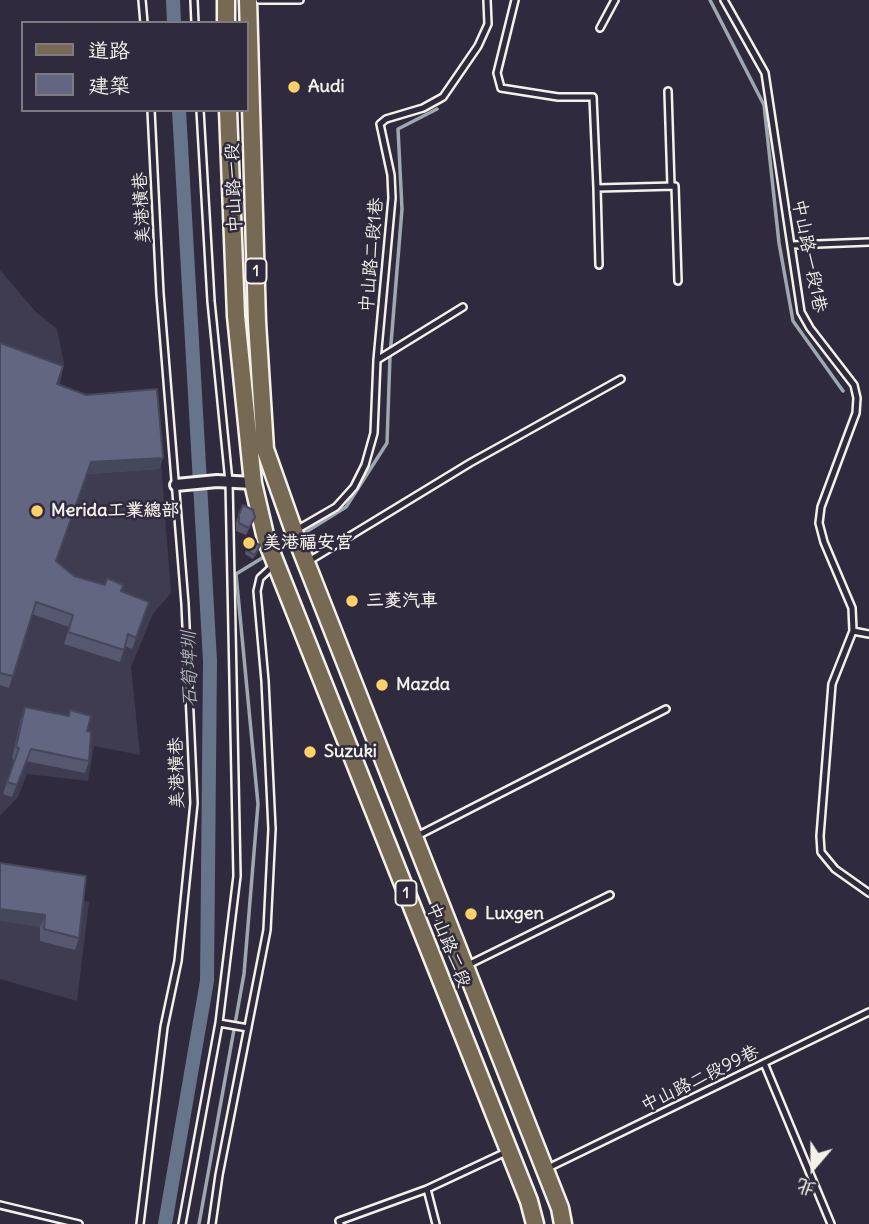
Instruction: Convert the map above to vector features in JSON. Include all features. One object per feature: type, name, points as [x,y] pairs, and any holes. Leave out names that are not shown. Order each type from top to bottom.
[{"type":"main road","points":[[226,0],[226,21]]},
{"type":"main road","name":"中山路一段","points":[[248,0],[257,322],[265,449],[295,534]]},
{"type":"main road","name":"中山路一段","points":[[228,112],[236,316],[253,483],[266,539],[275,564]]},
{"type":"main road","name":"1","points":[[295,534],[307,563]]},
{"type":"main road","name":"中山路二段","points":[[307,563],[560,1208],[563,1224]]},
{"type":"main road","name":"中山路二段","points":[[275,564],[509,1150],[535,1224]]},
{"type":"street","points":[[176,485],[253,483]]},
{"type":"lane","points":[[142,0],[144,21]]},
{"type":"lane","points":[[194,0],[195,21]]},
{"type":"lane","points":[[259,0],[300,0]]},
{"type":"lane","name":"中山路二段1巷","points":[[295,534],[336,507],[354,487],[365,465],[374,433],[377,360],[392,198],[380,124],[386,119],[423,108],[443,97],[478,46],[488,23],[487,0]]},
{"type":"lane","points":[[515,0],[498,72],[501,88],[558,97],[593,97],[599,265]]},
{"type":"lane","points":[[600,28],[615,0]]},
{"type":"lane","name":"中山路一段1巷","points":[[724,0],[765,73],[802,312],[810,328],[854,385],[857,398],[851,429],[821,507],[818,523],[852,608],[853,631]]},
{"type":"lane","points":[[668,91],[671,186]]},
{"type":"lane","name":"美港橫巷","points":[[140,1224],[164,1027],[178,961],[194,803],[186,604],[160,293],[151,112]]},
{"type":"lane","points":[[182,1224],[219,1023],[237,876],[223,482],[200,112]]},
{"type":"lane","points":[[597,188],[676,186],[678,281]]},
{"type":"lane","points":[[792,245],[869,242]]},
{"type":"lane","points":[[377,360],[463,307]]},
{"type":"lane","points":[[307,563],[470,463],[621,379]]},
{"type":"lane","points":[[212,1224],[267,930],[272,829],[265,681],[257,591],[260,578],[275,564]]},
{"type":"lane","points":[[869,634],[853,631],[832,684],[821,844],[821,852],[835,869],[869,892]]},
{"type":"lane","points":[[414,838],[666,709]]},
{"type":"lane","points":[[466,966],[610,895]]},
{"type":"lane","name":"中山路二段99巷","points":[[544,1170],[869,1012]]},
{"type":"lane","points":[[219,1023],[248,1028]]},
{"type":"lane","points":[[764,1063],[831,1224]]},
{"type":"lane","points":[[340,1224],[339,1221],[427,1189],[509,1150]]},
{"type":"lane","points":[[427,1189],[436,1224]]},
{"type":"lane","points":[[0,1205],[79,1224]]},
{"type":"shaded area","points":[[0,270],[35,311],[57,329],[64,363],[58,395],[156,398],[171,593],[153,614],[131,667],[140,755],[94,746],[88,781],[27,774],[18,797],[0,816]]},
{"type":"shaded area","points":[[0,865],[85,877],[84,901],[89,902],[77,1001],[0,979]]},
{"type":"building","name":"Merida工業總部","points":[[0,343],[63,366],[57,384],[86,395],[157,389],[163,458],[91,462],[56,561],[74,576],[105,585],[107,578],[123,585],[121,591],[149,602],[136,638],[128,634],[124,650],[68,632],[73,615],[36,602],[13,676],[0,673]]},
{"type":"building","points":[[243,505],[253,510],[255,517],[249,528],[239,523]]},
{"type":"building","points":[[251,540],[260,545],[255,555],[246,550]]},
{"type":"building","points":[[25,707],[69,716],[70,710],[91,716],[87,731],[91,732],[89,761],[31,749],[17,785],[7,782],[19,748],[16,747]]},
{"type":"building","points":[[0,863],[86,876],[79,938],[44,929],[45,915],[0,909]]},
{"type":"waterway","name":"石筍埤圳","points":[[173,0],[174,21]]},
{"type":"waterway","points":[[710,0],[764,105],[779,243],[793,321],[843,391]]},
{"type":"waterway","points":[[301,535],[346,507],[387,443],[390,356],[402,209],[398,129],[437,109]]},
{"type":"waterway","name":"石筍埤圳","points":[[165,1224],[207,981],[210,661],[179,112]]},
{"type":"waterway","points":[[277,550],[291,541]]},
{"type":"waterway","points":[[199,1224],[244,974],[258,804],[236,574],[267,555]]},
{"type":"place","name":"Audi","points":[[294,87]]},
{"type":"place","name":"Merida工業總部","points":[[37,511]]},
{"type":"place","name":"美港福安宮","points":[[249,543]]},
{"type":"place","name":"三菱汽車","points":[[352,601]]},
{"type":"place","name":"Mazda","points":[[382,685]]},
{"type":"place","name":"Suzuki","points":[[310,752]]},
{"type":"place","name":"Luxgen","points":[[471,914]]}]
